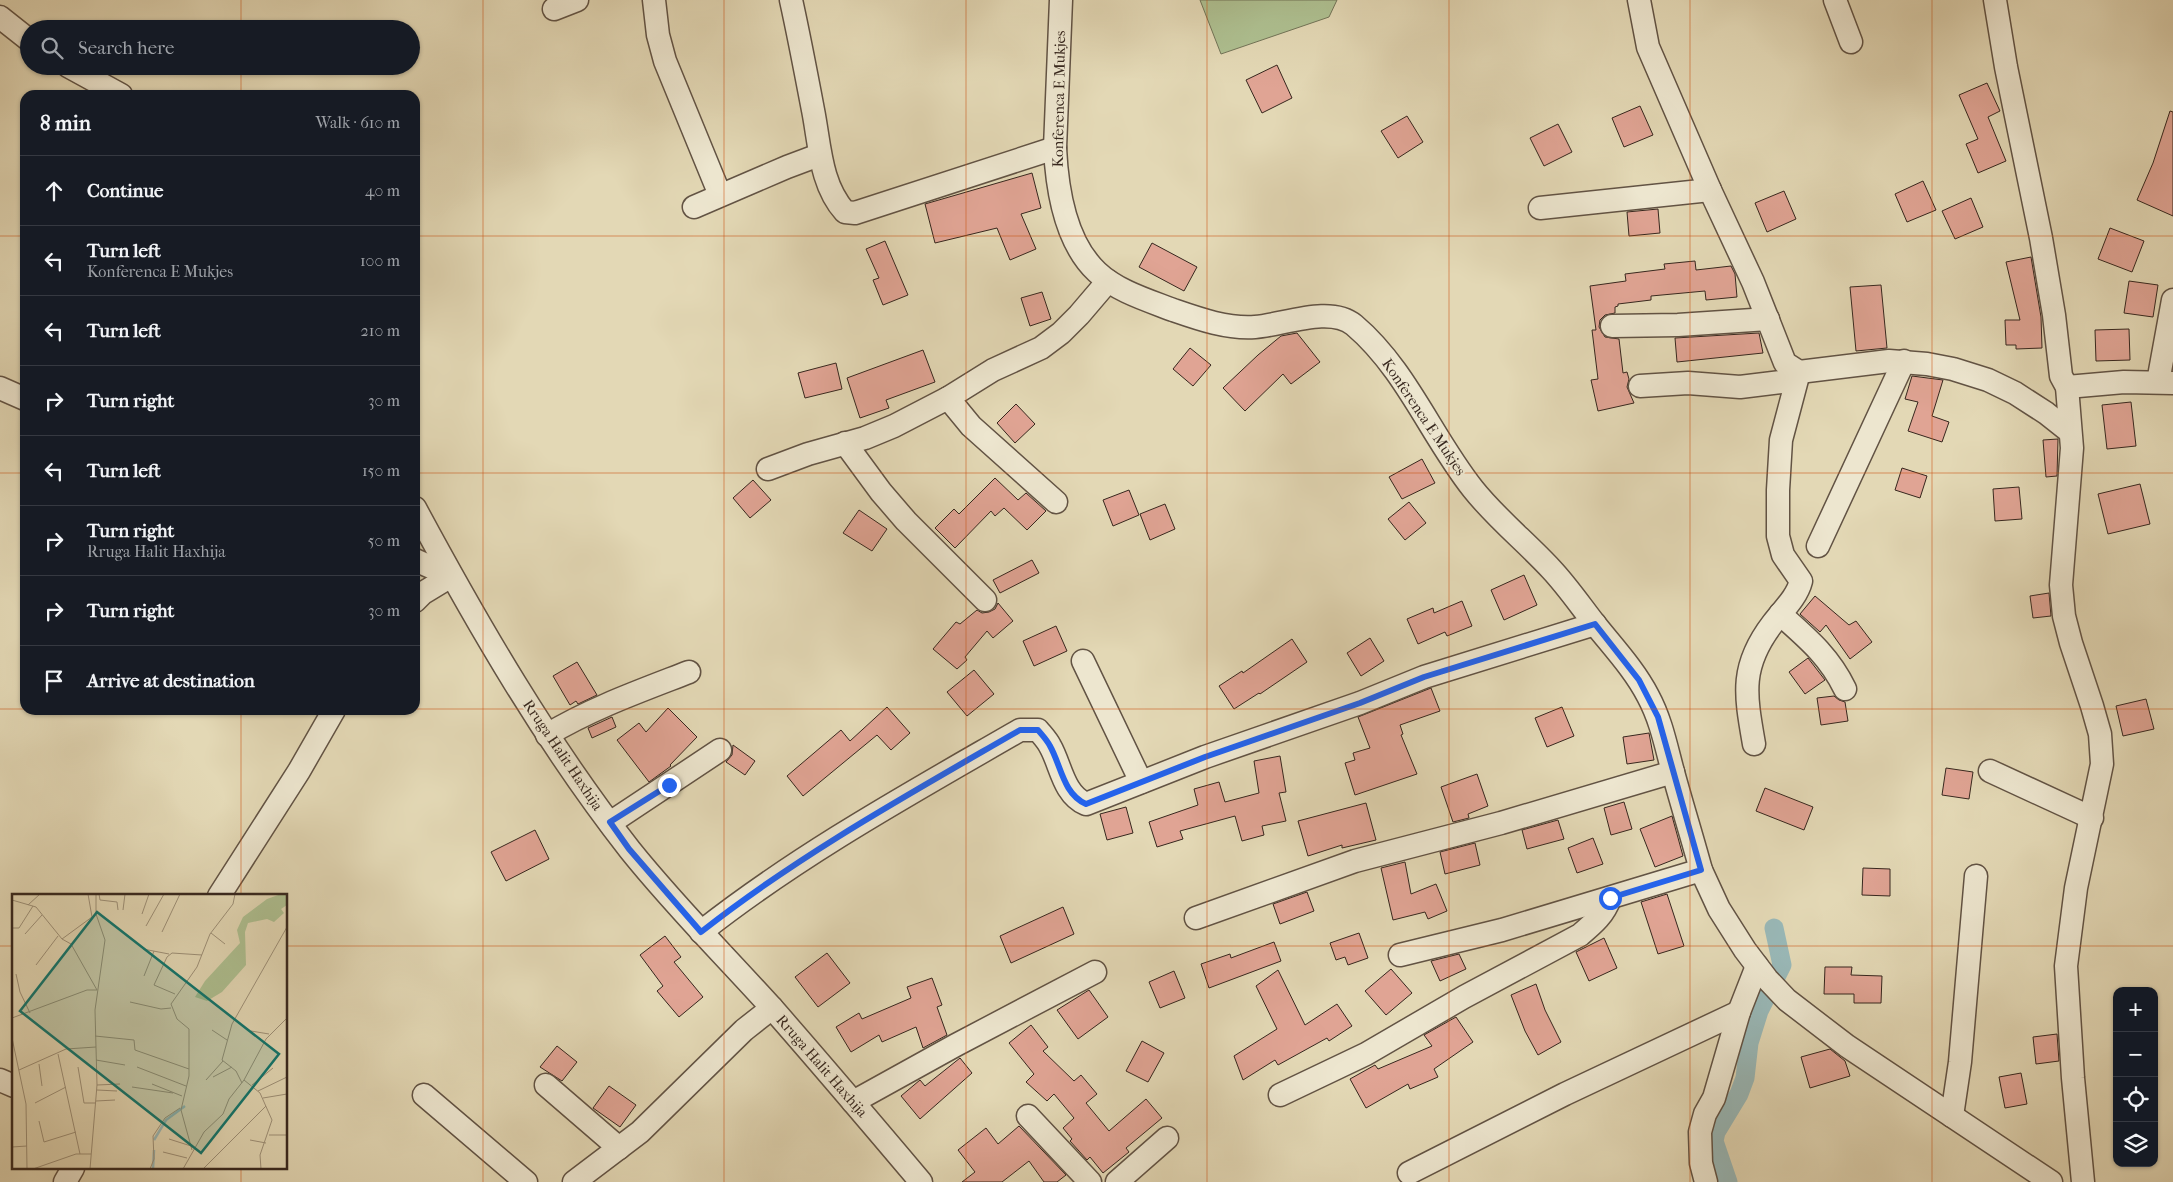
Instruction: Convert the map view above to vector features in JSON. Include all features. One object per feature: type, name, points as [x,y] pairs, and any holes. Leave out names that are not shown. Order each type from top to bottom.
[{"type":"street","points":[[554,10],[577,0]]},
{"type":"street","points":[[654,0],[658,35],[665,62],[720,195]]},
{"type":"street","points":[[791,0],[814,112],[819,155],[838,204],[845,212],[855,213],[1055,148]]},
{"type":"street","name":"Konferenca E Mukjes","points":[[1061,0],[1055,148],[1059,186],[1073,236],[1096,271],[1108,281],[1143,298],[1176,311],[1236,328],[1257,327],[1321,317],[1338,317],[1351,323],[1397,373],[1473,489],[1494,513],[1554,571],[1622,657],[1649,698],[1658,717],[1701,870],[1719,909],[1762,973],[1787,1000],[1847,1046],[2051,1182]]},
{"type":"street","points":[[1639,0],[1648,47],[1710,190],[1742,257],[1785,363],[1799,372]]},
{"type":"street","points":[[1835,0],[1851,42]]},
{"type":"street","points":[[1995,0],[2006,67],[2041,238],[2054,315],[2061,376],[2067,387],[2072,448],[2061,585],[2064,616],[2071,643],[2082,669],[2100,734],[2102,764],[2075,898],[2066,966],[2073,1078],[2083,1182]]},
{"type":"street","points":[[0,17],[20,33]]},
{"type":"street","points":[[84,75],[112,90]]},
{"type":"street","points":[[694,207],[787,166],[819,155]]},
{"type":"street","points":[[1540,208],[1710,190]]},
{"type":"street","points":[[768,470],[845,443],[865,438],[894,426],[948,398],[993,370],[1041,348],[1061,333],[1079,315],[1108,281]]},
{"type":"street","points":[[2067,387],[2095,384],[2166,383],[2173,300]]},
{"type":"street","points":[[1612,326],[1678,325],[1768,319]]},
{"type":"street","points":[[1640,386],[1688,383],[1740,387],[1781,382],[1799,372],[1889,361],[1904,361],[1928,364],[1988,380],[2015,393],[2046,413],[2070,432]]},
{"type":"street","points":[[1818,546],[1904,361]]},
{"type":"street","points":[[1754,744],[1747,704],[1748,672],[1754,655],[1798,590],[1801,581],[1783,555],[1778,536],[1781,440],[1799,372]]},
{"type":"street","points":[[0,388],[20,397]]},
{"type":"street","points":[[948,398],[971,426],[1056,502]]},
{"type":"street","points":[[845,443],[881,492],[906,521],[985,600]]},
{"type":"street","name":"Rruga Halit Haxhija","points":[[420,517],[452,576],[547,736],[635,856],[701,932],[772,1008],[921,1182]]},
{"type":"street","points":[[420,562],[452,576]]},
{"type":"street","points":[[420,596],[452,576]]},
{"type":"street","points":[[1780,614],[1822,652],[1836,669],[1846,689]]},
{"type":"street","points":[[701,932],[739,902],[803,859],[896,801],[1020,730],[1038,730],[1050,745],[1070,792],[1076,800],[1086,804],[1205,757],[1360,703],[1448,668],[1595,624]]},
{"type":"street","points":[[1083,661],[1141,782]]},
{"type":"street","points":[[547,736],[575,718],[597,708],[689,672]]},
{"type":"street","points":[[220,894],[299,771],[331,715]]},
{"type":"street","points":[[610,822],[720,750]]},
{"type":"street","points":[[1990,771],[2092,818]]},
{"type":"street","points":[[1196,918],[1355,861],[1501,823],[1673,772]]},
{"type":"street","points":[[1400,955],[1502,930],[1701,870]]},
{"type":"street","points":[[1952,1116],[1960,1062],[1976,876]]},
{"type":"street","points":[[1280,1095],[1366,1054],[1464,997],[1564,944],[1594,923],[1606,910],[1610,898]]},
{"type":"street","points":[[853,1102],[965,1040],[1095,972]]},
{"type":"street","points":[[1706,1182],[1702,1163],[1700,1132],[1705,1114],[1716,1090],[1739,1012],[1762,973]]},
{"type":"street","points":[[574,1182],[640,1132],[744,1030],[772,1008]]},
{"type":"street","points":[[1409,1173],[1565,1094],[1739,1012]]},
{"type":"street","points":[[0,1080],[12,1085]]},
{"type":"street","points":[[546,1085],[619,1148]]},
{"type":"street","points":[[424,1095],[526,1182]]},
{"type":"street","points":[[1028,1116],[1090,1182]]},
{"type":"street","points":[[1117,1182],[1167,1138]]},
{"type":"street","points":[[64,1182],[72,1170]]},
{"type":"green space","points":[[1200,0],[1337,0],[1329,17],[1221,54]]},
{"type":"building","points":[[1277,65],[1292,98],[1262,113],[1246,80]]},
{"type":"building","points":[[1987,83],[2000,111],[1988,117],[2006,161],[1978,173],[1966,144],[1978,139],[1959,95]]},
{"type":"building","points":[[1640,106],[1653,135],[1624,147],[1612,118]]},
{"type":"building","points":[[2170,111],[2173,112],[2173,216],[2137,200],[2153,163]]},
{"type":"building","points":[[1407,116],[1423,142],[1398,158],[1381,131]]},
{"type":"building","points":[[1558,124],[1572,152],[1544,166],[1530,138]]},
{"type":"building","points":[[1032,173],[1041,208],[1021,214],[1036,249],[1010,260],[997,228],[935,243],[925,204]]},
{"type":"building","points":[[1923,181],[1936,210],[1907,222],[1895,194]]},
{"type":"building","points":[[1784,191],[1796,219],[1767,232],[1755,203]]},
{"type":"building","points":[[1971,198],[1983,227],[1955,239],[1942,211]]},
{"type":"building","points":[[1658,209],[1660,233],[1629,236],[1627,212]]},
{"type":"building","points":[[2110,228],[2144,241],[2132,272],[2098,259]]},
{"type":"building","points":[[885,241],[908,295],[883,305],[873,280],[879,278],[866,249]]},
{"type":"building","points":[[1152,243],[1197,267],[1184,291],[1139,267]]},
{"type":"building","points":[[2031,257],[2041,317],[2042,348],[2016,349],[2016,345],[2006,345],[2005,320],[2020,320],[2006,262]]},
{"type":"building","points":[[1695,261],[1696,270],[1731,266],[1735,274],[1737,297],[1706,300],[1705,291],[1651,296],[1651,300],[1618,304],[1615,307],[1615,313],[1605,315],[1600,320],[1599,327],[1605,337],[1619,339],[1623,373],[1627,372],[1629,379],[1627,387],[1634,403],[1598,411],[1591,380],[1598,379],[1592,330],[1596,330],[1590,286],[1626,281],[1625,274],[1665,269],[1664,264]]},
{"type":"building","points":[[2129,281],[2158,285],[2153,317],[2124,313]]},
{"type":"building","points":[[1881,285],[1887,348],[1856,351],[1850,287]]},
{"type":"building","points":[[1042,292],[1051,319],[1030,326],[1021,298]]},
{"type":"building","points":[[2129,329],[2130,360],[2096,361],[2095,330]]},
{"type":"building","points":[[1297,333],[1320,362],[1291,384],[1283,374],[1245,411],[1223,388],[1281,336]]},
{"type":"building","points":[[1759,333],[1763,353],[1677,362],[1675,338]]},
{"type":"building","points":[[1190,348],[1211,365],[1193,386],[1173,369]]},
{"type":"building","points":[[923,350],[935,382],[886,400],[889,408],[860,418],[847,378]]},
{"type":"building","points":[[836,363],[842,389],[805,398],[798,373]]},
{"type":"building","points":[[1912,376],[1943,380],[1932,416],[1949,422],[1942,442],[1908,431],[1918,402],[1905,399]]},
{"type":"building","points":[[2131,402],[2136,446],[2107,449],[2102,405]]},
{"type":"building","points":[[1016,404],[1035,424],[1015,443],[997,423]]},
{"type":"building","points":[[2058,439],[2057,476],[2046,477],[2043,440]]},
{"type":"building","points":[[1422,459],[1435,483],[1402,499],[1389,477]]},
{"type":"building","points":[[1902,468],[1927,476],[1920,498],[1895,490]]},
{"type":"building","points":[[995,478],[1018,500],[1026,493],[1046,511],[1027,530],[1004,508],[995,516],[991,511],[955,548],[935,528],[954,509],[959,514]]},
{"type":"building","points":[[753,480],[771,500],[750,518],[733,498]]},
{"type":"building","points":[[2140,484],[2150,524],[2108,534],[2098,494]]},
{"type":"building","points":[[2019,487],[2022,519],[1995,521],[1993,489]]},
{"type":"building","points":[[1129,490],[1139,515],[1113,526],[1103,500]]},
{"type":"building","points":[[1409,502],[1426,523],[1405,540],[1388,519]]},
{"type":"building","points":[[1165,504],[1175,529],[1150,540],[1140,514]]},
{"type":"building","points":[[859,510],[887,529],[872,551],[843,533]]},
{"type":"building","points":[[1032,560],[1039,573],[1000,593],[993,580]]},
{"type":"building","points":[[1524,575],[1537,605],[1504,620],[1491,590]]},
{"type":"building","points":[[2049,593],[2051,616],[2033,618],[2030,596]]},
{"type":"building","points":[[1815,596],[1849,625],[1856,621],[1872,642],[1850,659],[1826,625],[1820,632],[1800,614]]},
{"type":"building","points":[[1462,601],[1472,626],[1447,636],[1445,632],[1418,644],[1407,619],[1433,608],[1434,613]]},
{"type":"building","points":[[998,603],[1013,621],[993,638],[987,631],[965,657],[967,660],[957,669],[933,649],[956,622],[960,624],[977,610],[982,613],[989,612],[995,609]]},
{"type":"building","points":[[1056,626],[1067,651],[1034,666],[1023,641]]},
{"type":"building","points":[[1370,638],[1384,661],[1361,676],[1347,653]]},
{"type":"building","points":[[1292,639],[1307,662],[1234,709],[1219,686],[1242,671],[1243,673]]},
{"type":"building","points":[[1808,658],[1825,680],[1805,694],[1789,672]]},
{"type":"building","points":[[577,662],[597,695],[578,704],[576,701],[570,705],[553,676]]},
{"type":"building","points":[[974,670],[994,694],[967,716],[947,692]]},
{"type":"building","points":[[1431,688],[1440,711],[1400,725],[1403,734],[1401,735],[1417,774],[1355,795],[1345,763],[1355,760],[1353,753],[1370,748],[1358,717]]},
{"type":"building","points":[[1834,696],[1845,702],[1848,721],[1821,725],[1817,698]]},
{"type":"building","points":[[2146,699],[2154,729],[2123,736],[2116,706]]},
{"type":"building","points":[[887,707],[910,733],[891,750],[877,735],[803,796],[787,776],[841,730],[850,741]]},
{"type":"building","points":[[1562,707],[1574,736],[1547,747],[1535,718]]},
{"type":"building","points":[[668,708],[697,737],[671,766],[649,782],[617,740],[639,723],[646,732]]},
{"type":"building","points":[[612,717],[616,727],[592,738],[588,728]]},
{"type":"building","points":[[1649,733],[1654,760],[1627,764],[1623,737]]},
{"type":"building","points":[[733,745],[755,761],[745,775],[726,762],[732,755]]},
{"type":"building","points":[[1280,756],[1286,792],[1279,793],[1286,821],[1262,826],[1264,835],[1242,841],[1235,816],[1180,831],[1183,839],[1157,847],[1149,822],[1198,805],[1194,789],[1219,782],[1225,802],[1259,793],[1254,761]]},
{"type":"building","points":[[1946,768],[1973,772],[1969,799],[1942,795]]},
{"type":"building","points":[[1477,774],[1488,806],[1468,814],[1469,818],[1453,822],[1441,787]]},
{"type":"building","points":[[1765,788],[1813,807],[1804,830],[1756,811]]},
{"type":"building","points":[[1624,802],[1632,829],[1611,835],[1604,808]]},
{"type":"building","points":[[1366,803],[1376,840],[1342,848],[1342,845],[1308,856],[1298,821]]},
{"type":"building","points":[[1126,807],[1133,833],[1107,840],[1100,814]]},
{"type":"building","points":[[1672,816],[1683,856],[1655,867],[1640,829]]},
{"type":"building","points":[[1558,820],[1564,839],[1527,849],[1522,830]]},
{"type":"building","points":[[535,830],[549,859],[506,881],[491,852]]},
{"type":"building","points":[[1593,838],[1603,864],[1577,873],[1568,848]]},
{"type":"building","points":[[1475,843],[1480,865],[1445,874],[1440,852]]},
{"type":"building","points":[[1405,862],[1411,894],[1436,884],[1447,911],[1428,919],[1425,912],[1393,920],[1381,868]]},
{"type":"building","points":[[1863,868],[1890,869],[1890,896],[1862,895]]},
{"type":"building","points":[[1307,892],[1314,911],[1280,924],[1273,904]]},
{"type":"building","points":[[1667,894],[1684,946],[1658,954],[1641,902]]},
{"type":"building","points":[[1063,907],[1074,934],[1011,963],[1000,936]]},
{"type":"building","points":[[1359,933],[1368,958],[1348,965],[1345,957],[1336,960],[1330,943]]},
{"type":"building","points":[[665,936],[681,957],[674,962],[703,997],[679,1017],[657,991],[663,986],[640,955]]},
{"type":"building","points":[[1604,938],[1617,968],[1589,981],[1576,952]]},
{"type":"building","points":[[1274,942],[1281,961],[1209,988],[1201,964],[1230,954],[1231,958]]},
{"type":"building","points":[[827,953],[850,983],[818,1007],[795,977]]},
{"type":"building","points":[[1459,954],[1466,969],[1440,981],[1431,961]]},
{"type":"building","points":[[1825,967],[1852,967],[1851,975],[1882,976],[1881,1003],[1854,1003],[1854,994],[1824,994]]},
{"type":"building","points":[[1391,969],[1412,993],[1386,1015],[1365,991]]},
{"type":"building","points":[[1278,970],[1305,1025],[1337,1004],[1352,1026],[1329,1041],[1327,1038],[1278,1065],[1275,1060],[1243,1080],[1234,1056],[1277,1029],[1256,986]]},
{"type":"building","points":[[1174,971],[1185,998],[1160,1008],[1149,982]]},
{"type":"building","points":[[932,978],[942,1005],[937,1007],[947,1035],[923,1048],[916,1027],[882,1042],[879,1035],[851,1052],[836,1027],[859,1013],[862,1019],[911,998],[907,987]]},
{"type":"building","points":[[1536,984],[1545,1010],[1561,1042],[1538,1055],[1525,1031],[1511,995]]},
{"type":"building","points":[[1089,990],[1108,1017],[1078,1039],[1057,1010]]},
{"type":"building","points":[[1456,1017],[1473,1042],[1434,1069],[1438,1077],[1410,1089],[1408,1084],[1366,1108],[1350,1079],[1375,1065],[1378,1069],[1432,1046],[1424,1035]]},
{"type":"building","points":[[1031,1025],[1048,1047],[1043,1051],[1074,1081],[1081,1075],[1097,1094],[1086,1103],[1109,1131],[1146,1099],[1162,1118],[1126,1148],[1129,1152],[1103,1173],[1090,1157],[1087,1160],[1070,1141],[1072,1139],[1063,1128],[1074,1118],[1054,1094],[1047,1101],[1026,1082],[1034,1074],[1009,1043]]},
{"type":"building","points":[[2057,1034],[2059,1061],[2036,1064],[2033,1037]]},
{"type":"building","points":[[1142,1041],[1164,1053],[1148,1082],[1126,1071]]},
{"type":"building","points":[[557,1046],[577,1062],[562,1081],[540,1067]]},
{"type":"building","points":[[1830,1049],[1845,1061],[1850,1076],[1810,1088],[1801,1057]]},
{"type":"building","points":[[960,1058],[972,1073],[920,1119],[901,1096],[920,1080],[925,1086]]},
{"type":"building","points":[[2021,1073],[2027,1104],[2005,1108],[1999,1077]]},
{"type":"building","points":[[609,1086],[636,1105],[620,1127],[593,1108]]},
{"type":"building","points":[[1019,1126],[1066,1175],[1057,1182],[1044,1182],[1029,1161],[1002,1182],[962,1182],[975,1172],[958,1150],[986,1128],[998,1144]]},
{"type":"waterway","points":[[1728,1182],[1714,1141],[1716,1132],[1739,1094],[1745,1078],[1749,1043],[1759,1011],[1782,965],[1774,928]]},
{"type":"route","points":[[669,785],[610,822],[629,849],[701,932],[739,902],[836,838],[896,801],[1020,730],[1038,730],[1050,745],[1070,792],[1076,800],[1086,804],[1205,757],[1360,703],[1424,677],[1595,624],[1639,680],[1658,717],[1701,870],[1610,898]]}]
